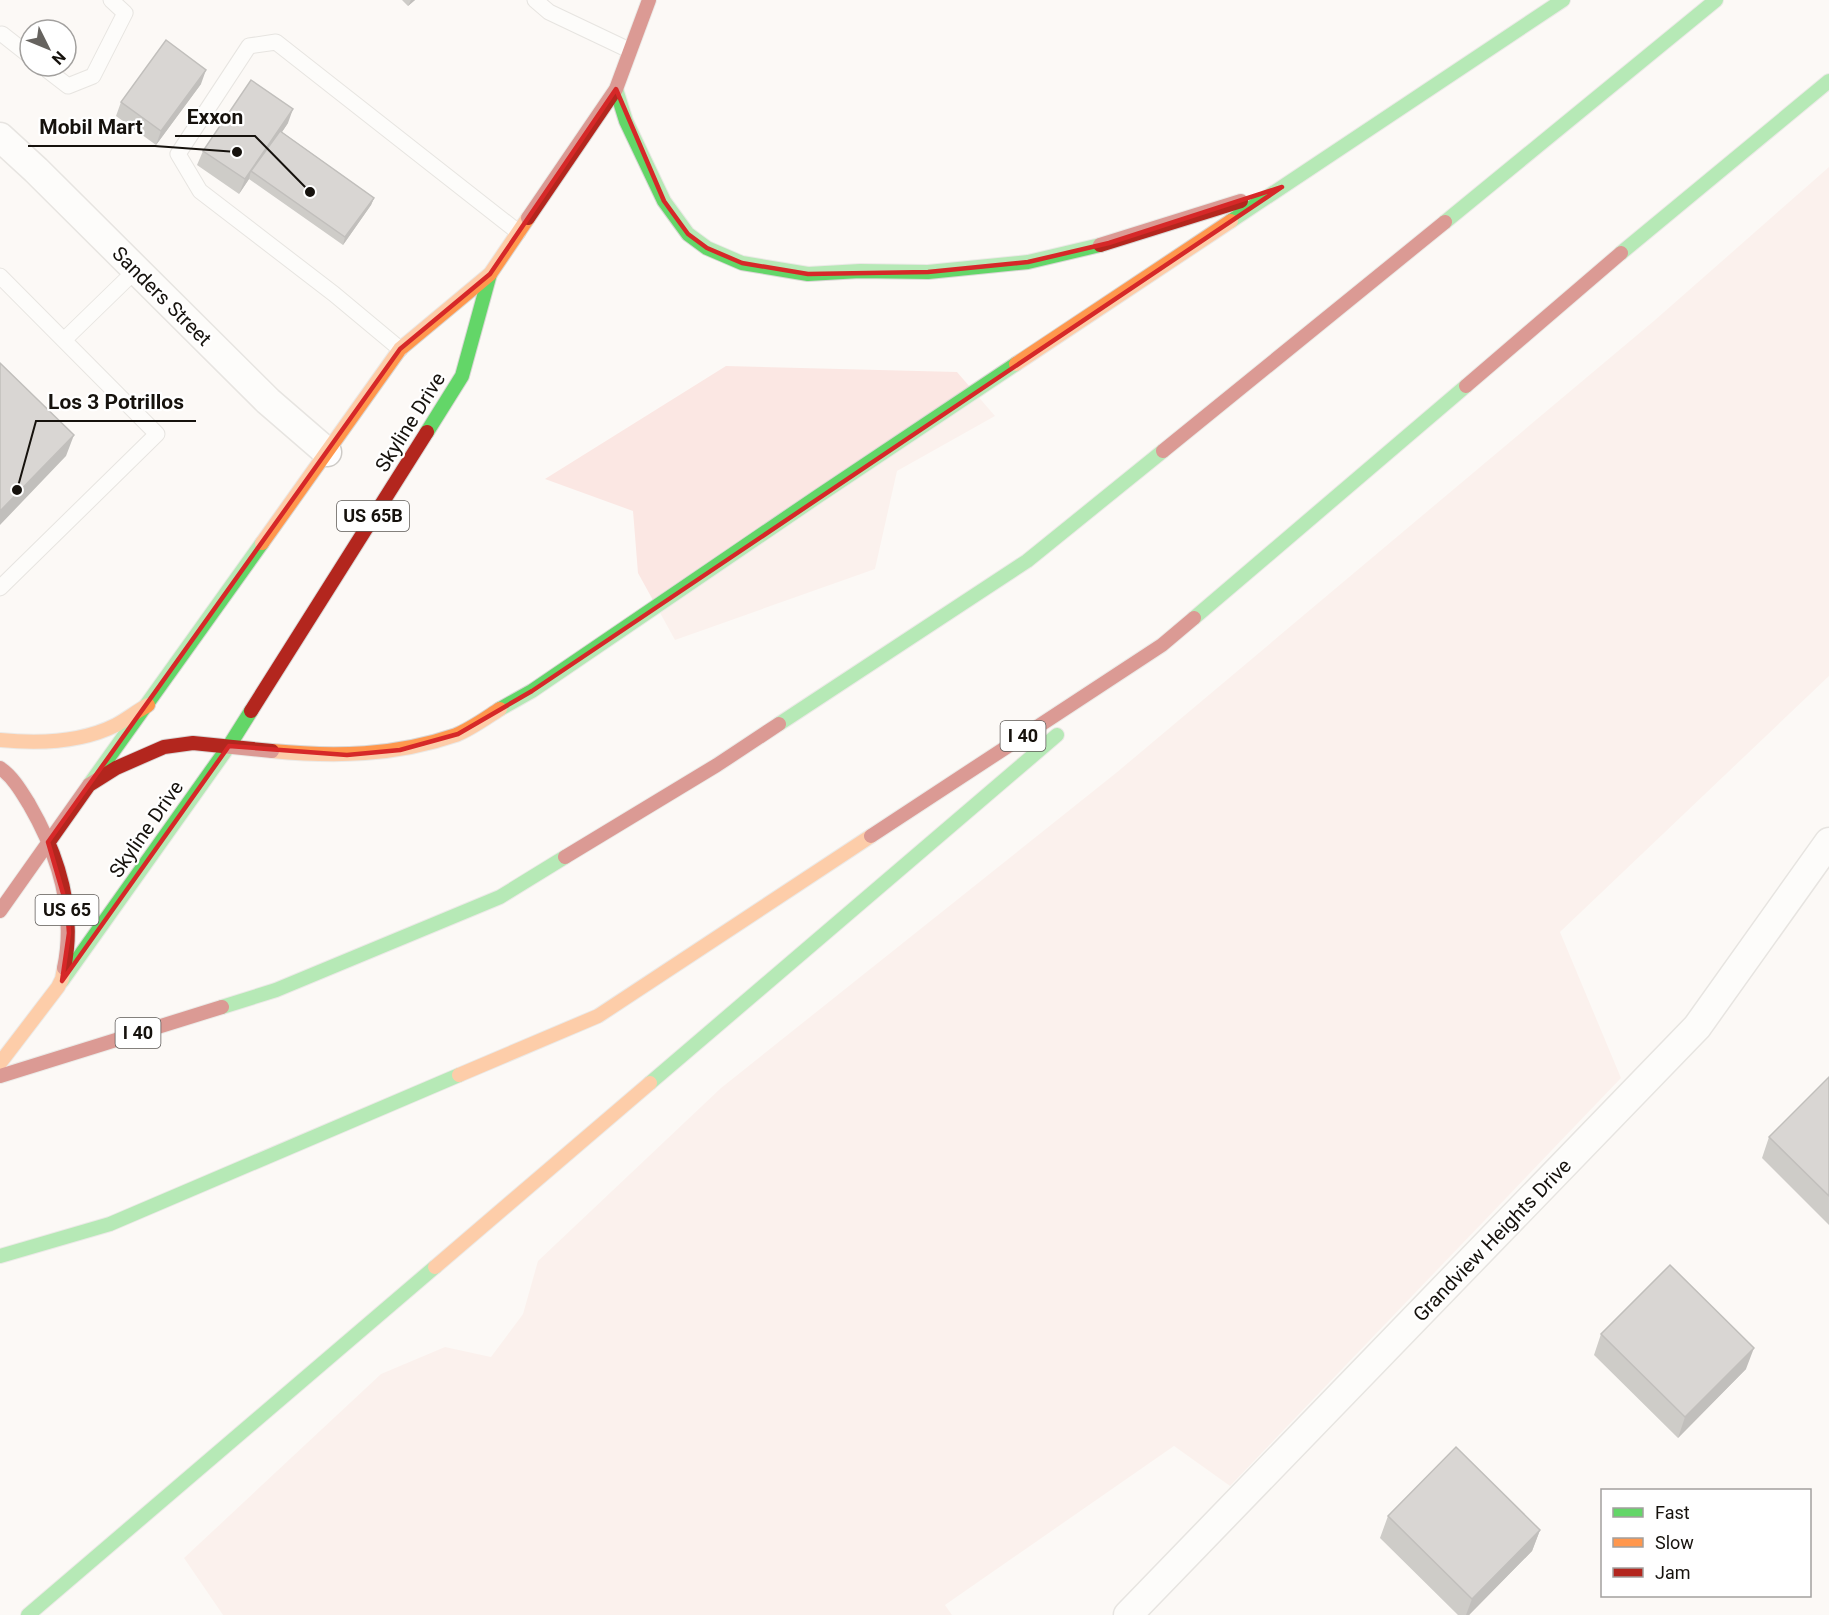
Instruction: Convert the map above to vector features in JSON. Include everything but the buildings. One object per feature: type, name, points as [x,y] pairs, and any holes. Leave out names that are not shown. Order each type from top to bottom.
[{"type":"main road","name":"US 65B","points":[[0,911],[400,349],[490,274],[616,88],[649,0]]},
{"type":"main road","points":[[89,785],[116,768],[164,747],[193,743],[297,753],[347,755],[400,750],[458,734],[532,691],[817,497],[1563,0]]},
{"type":"main road","name":"I 40","points":[[0,1076],[276,990],[500,897],[717,765],[1027,561],[1716,0]]},
{"type":"main road","name":"I 40","points":[[0,1256],[110,1224],[598,1016],[1162,645],[1636,241],[1829,81]]},
{"type":"main road","points":[[616,88],[626,121],[655,184],[664,201],[688,234],[707,248],[742,263],[808,274],[860,271],[928,272],[1028,262],[1109,243],[1282,187]]},
{"type":"main road","name":"Skyline Drive","points":[[0,1063],[62,981],[229,746],[462,376],[490,274]]},
{"type":"main road","points":[[28,1615],[1162,645]]},
{"type":"main road","points":[[0,740],[36,743],[70,740],[116,725],[148,705]]},
{"type":"main road","name":"US 65","points":[[0,768],[6,772],[22,793],[41,825],[57,863],[67,907],[69,933],[62,981]]},
{"type":"street","name":"Sanders Street","points":[[0,137],[268,401],[327,452]]},
{"type":"street","name":"Grandview Heights Drive","points":[[1128,1615],[1698,1027],[1829,842]]},
{"type":"lane","points":[[58,78],[68,86],[93,76],[125,13],[111,0]]},
{"type":"lane","points":[[535,0],[549,12],[630,50]]},
{"type":"lane","points":[[1,34],[18,47]]},
{"type":"lane","points":[[400,349],[334,294],[200,191],[178,154],[249,46],[276,42],[518,232]]},
{"type":"lane","points":[[64,340],[136,270]]},
{"type":"lane","points":[[0,276],[158,434],[0,588]]},
{"type":"highlighted area","points":[[616,89],[664,201],[688,234],[707,248],[742,263],[808,274],[928,272],[1028,262],[1109,243],[1282,187],[532,691],[458,734],[400,750],[347,755],[229,746],[62,981],[69,933],[67,907],[48,842],[400,349],[490,274]]},
{"type":"shaded area","points":[[1829,167],[1829,676],[1560,932],[1621,1078],[1230,1486],[1174,1446],[945,1605],[952,1615],[223,1615],[184,1558],[381,1374],[445,1347],[491,1357],[523,1314],[538,1261],[721,1088],[1116,773],[1655,320]]},
{"type":"shaded area","points":[[726,366],[957,372],[995,416],[897,471],[875,569],[675,640],[638,573],[633,511],[545,479]]},
{"type":"traffic: fast","points":[[1231,221],[1563,0]]},
{"type":"traffic: fast","points":[[1445,222],[1716,0]]},
{"type":"traffic: fast","points":[[1621,253],[1829,81]]},
{"type":"traffic: fast","points":[[616,89],[626,121],[664,201],[688,234],[707,248],[742,263],[808,274],[860,271],[928,272],[1028,262],[1100,245]]},
{"type":"traffic: fast","points":[[427,432],[462,376],[490,274]]},
{"type":"traffic: fast","points":[[500,709],[532,691],[1016,364]]},
{"type":"traffic: fast","points":[[1194,618],[1466,386]]},
{"type":"traffic: fast","points":[[779,724],[1027,561],[1163,451]]},
{"type":"traffic: fast","points":[[89,785],[262,543]]},
{"type":"traffic: fast","points":[[62,981],[229,746],[251,711]]},
{"type":"traffic: fast","points":[[650,1083],[1057,735]]},
{"type":"traffic: fast","points":[[222,1007],[276,990],[500,897],[565,857]]},
{"type":"traffic: fast","points":[[0,1256],[110,1224],[459,1075]]},
{"type":"traffic: fast","points":[[28,1615],[435,1267]]},
{"type":"traffic: slow","points":[[262,543],[400,349],[490,274],[528,218]]},
{"type":"traffic: slow","points":[[1016,364],[1231,221]]},
{"type":"traffic: slow","points":[[0,740],[44,742],[88,736],[116,725],[148,705]]},
{"type":"traffic: slow","points":[[272,751],[342,754],[410,747],[456,735],[500,709]]},
{"type":"traffic: slow","points":[[459,1075],[598,1016],[871,836]]},
{"type":"traffic: slow","points":[[0,1063],[58,987],[64,968]]},
{"type":"traffic: slow","points":[[435,1267],[650,1083]]},
{"type":"traffic: jam","points":[[528,218],[616,89],[649,0]]},
{"type":"traffic: jam","points":[[1100,245],[1241,201]]},
{"type":"traffic: jam","points":[[1163,451],[1445,222]]},
{"type":"traffic: jam","points":[[1466,386],[1621,253]]},
{"type":"traffic: jam","points":[[251,711],[427,432]]},
{"type":"traffic: jam","points":[[871,836],[1162,645],[1194,618]]},
{"type":"traffic: jam","points":[[565,857],[717,765],[779,724]]},
{"type":"traffic: jam","points":[[0,911],[89,785],[116,768],[164,747],[193,743],[272,751]]},
{"type":"traffic: jam","points":[[0,768],[13,780],[29,804],[56,863],[62,883],[68,925],[64,968]]},
{"type":"traffic: jam","points":[[0,1076],[222,1007]]},
{"type":"place","name":"Mobil Mart","points":[[237,152]]},
{"type":"place","name":"Exxon","points":[[310,192]]},
{"type":"place","name":"Los 3 Potrillos","points":[[17,490]]}]
